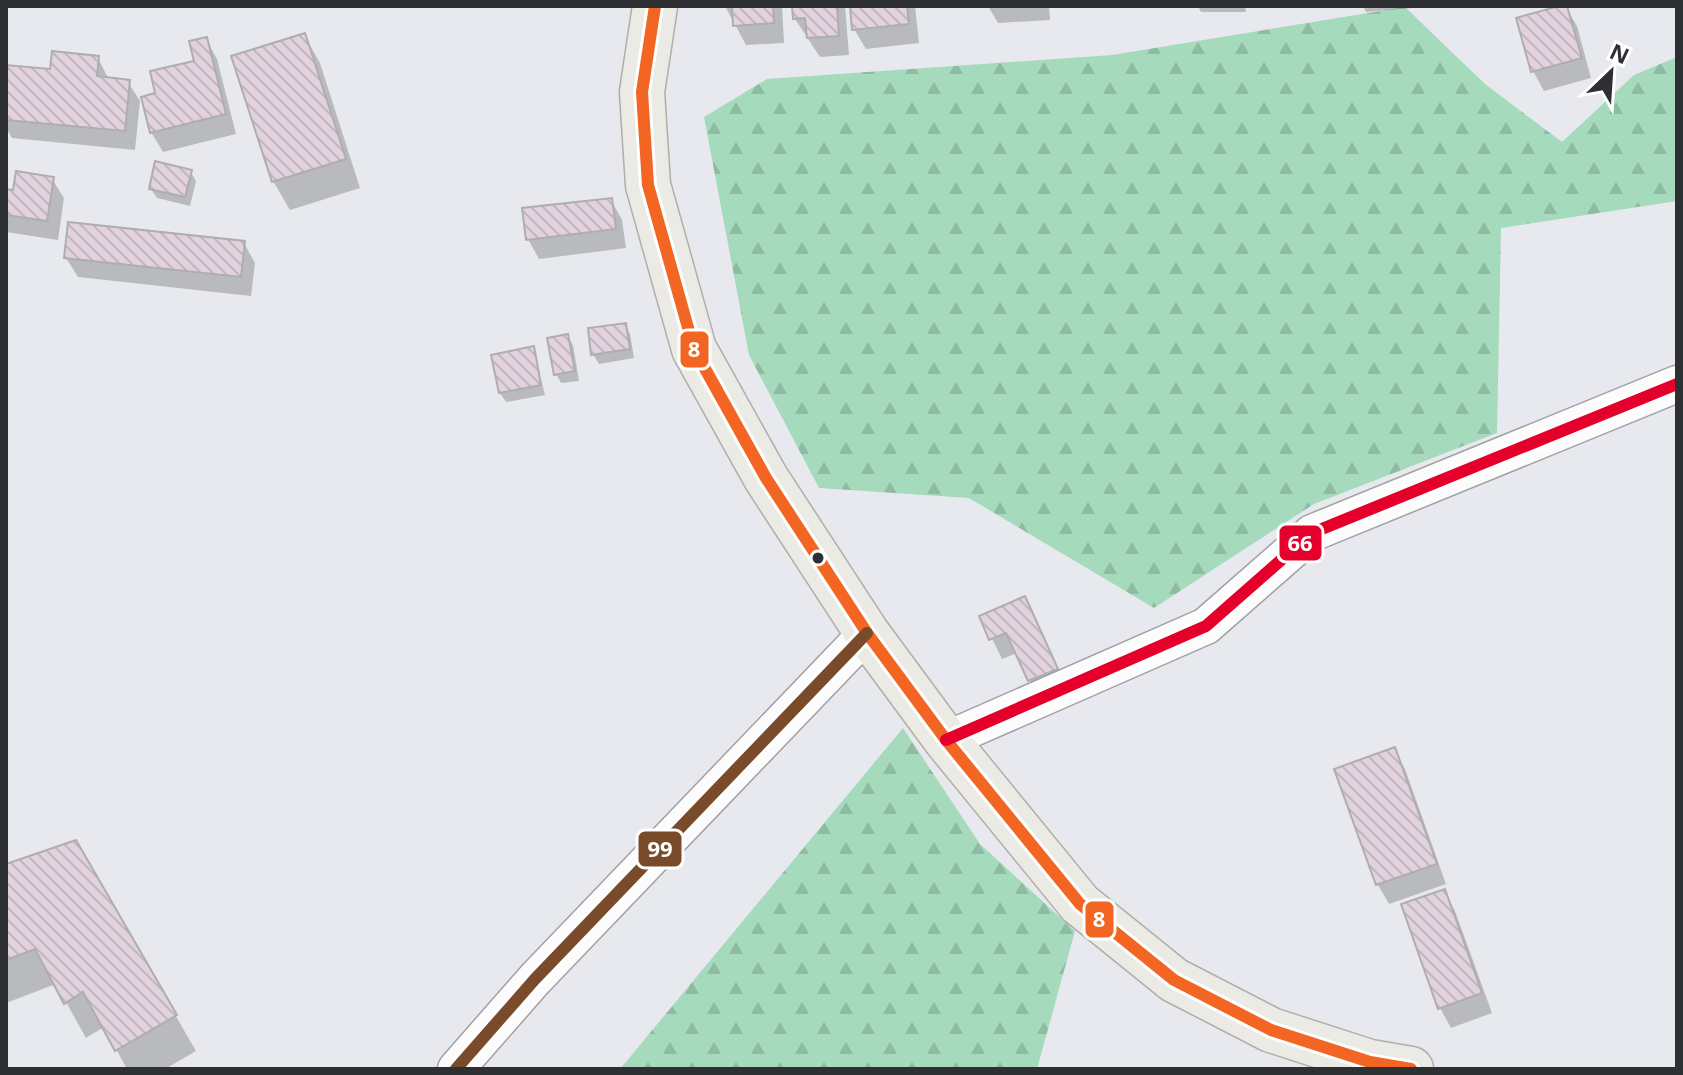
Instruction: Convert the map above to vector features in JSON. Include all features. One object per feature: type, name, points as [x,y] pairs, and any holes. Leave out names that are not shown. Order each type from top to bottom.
[{"type":"main road","points":[[655,6],[642,92],[648,185],[694,349],[766,478],[867,633],[946,740],[1080,904],[1174,980],[1271,1030],[1370,1062],[1411,1069]]},
{"type":"street","points":[[946,740],[1206,626],[1312,533],[1677,384]]},
{"type":"street","points":[[456,1069],[535,979],[867,633]]},
{"type":"green space","points":[[1405,7],[1485,84],[1562,142],[1634,75],[1677,57],[1677,201],[1501,228],[1497,433],[1314,504],[1154,608],[969,498],[819,488],[749,355],[704,117],[767,79],[1112,55]]},
{"type":"green space","points":[[903,728],[980,844],[1075,931],[1037,1069],[620,1069]]},
{"type":"building","points":[[732,6],[773,6],[774,23],[733,26]]},
{"type":"building","points":[[792,6],[837,6],[839,36],[807,38],[805,18],[793,19]]},
{"type":"building","points":[[850,6],[907,6],[909,24],[852,30]]},
{"type":"building","points":[[1567,6],[1582,58],[1531,72],[1516,18]]},
{"type":"building","points":[[305,33],[346,159],[272,182],[231,56]]},
{"type":"building","points":[[207,37],[226,114],[150,133],[141,97],[155,93],[150,71],[194,61],[189,41]]},
{"type":"building","points":[[52,51],[99,56],[97,76],[130,80],[125,131],[6,120],[6,65],[50,69]]},
{"type":"building","points":[[155,161],[192,170],[185,197],[149,189]]},
{"type":"building","points":[[16,171],[54,177],[47,221],[6,215],[6,189],[13,190]]},
{"type":"building","points":[[612,198],[616,229],[526,240],[522,208]]},
{"type":"building","points":[[68,222],[245,241],[241,277],[64,258]]},
{"type":"building","points":[[626,323],[630,349],[591,355],[588,328]]},
{"type":"building","points":[[568,334],[575,371],[554,375],[547,338]]},
{"type":"building","points":[[534,346],[541,385],[499,393],[491,355]]},
{"type":"building","points":[[1025,596],[1058,669],[1028,681],[1006,633],[989,640],[979,616]]},
{"type":"building","points":[[1395,747],[1437,864],[1376,885],[1334,769]]},
{"type":"building","points":[[76,840],[177,1015],[115,1051],[83,992],[64,1004],[35,949],[6,960],[6,864]]},
{"type":"building","points":[[1445,889],[1482,993],[1438,1009],[1401,904]]},
{"type":"transit line","name":"8","points":[[655,6],[642,92],[648,185],[694,349],[766,478],[867,633],[946,740],[1080,904],[1174,980],[1271,1030],[1370,1062],[1411,1069]]},
{"type":"transit line","name":"66","points":[[946,740],[1206,626],[1312,533],[1677,384]]},
{"type":"transit line","name":"99","points":[[456,1069],[535,979],[867,633]]}]
